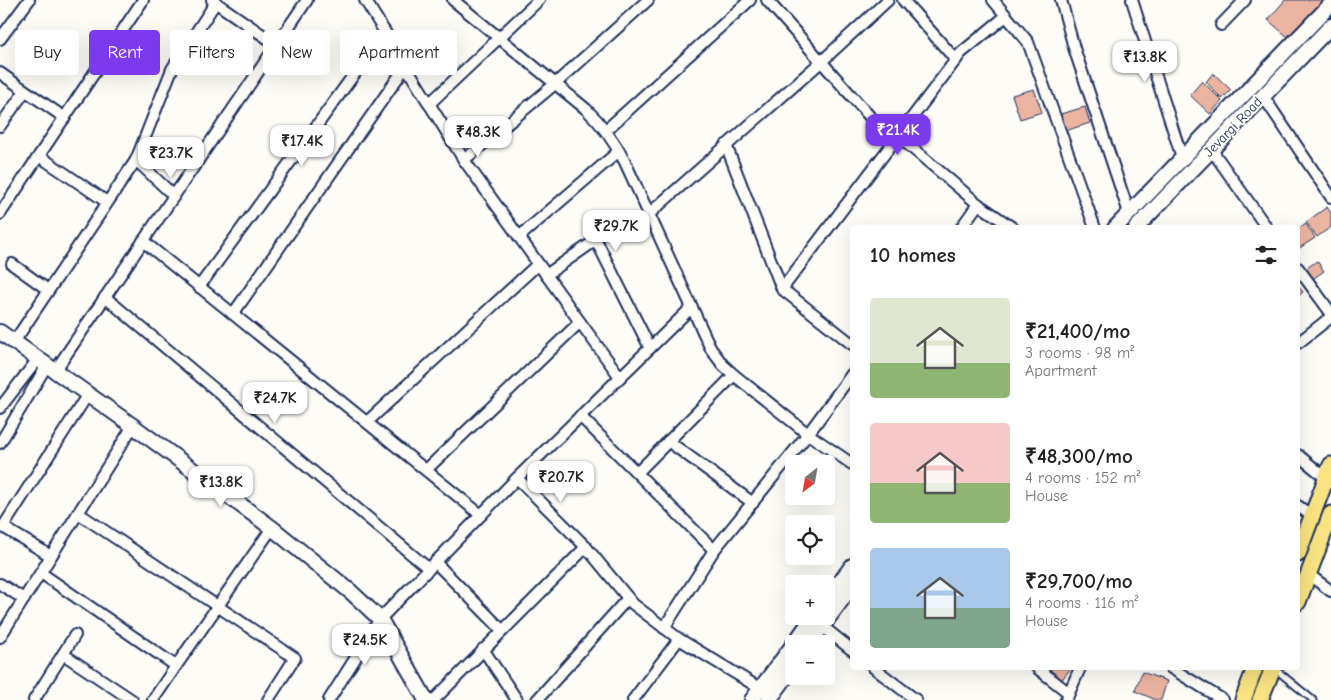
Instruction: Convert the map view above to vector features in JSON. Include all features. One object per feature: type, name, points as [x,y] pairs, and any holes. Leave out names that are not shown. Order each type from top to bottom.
[{"type":"main road","points":[[1118,225],[1331,4]]},
{"type":"main road","name":"Jevargi Road","points":[[1139,225],[1331,26]]},
{"type":"main road","points":[[1,334],[133,426],[272,528],[351,592],[380,619],[426,700]]},
{"type":"main road","points":[[1300,549],[1329,471]]},
{"type":"main road","points":[[1300,596],[1331,514]]},
{"type":"main road","points":[[835,589],[850,569]]},
{"type":"main road","points":[[835,604],[850,588]]},
{"type":"main road","points":[[803,635],[814,625]]},
{"type":"main road","points":[[770,696],[785,664]]},
{"type":"main road","points":[[1243,700],[1254,670]]},
{"type":"main road","points":[[1260,700],[1272,670]]},
{"type":"main road","points":[[752,700],[770,696],[785,677]]},
{"type":"street","points":[[0,39],[29,0]]},
{"type":"street","points":[[0,214],[144,0]]},
{"type":"street","points":[[287,30],[307,0]]},
{"type":"street","points":[[365,0],[384,30]]},
{"type":"street","points":[[453,0],[555,84],[606,130],[619,151],[711,350],[723,365],[808,434],[850,463]]},
{"type":"street","points":[[429,104],[539,0]]},
{"type":"street","points":[[464,160],[555,84],[648,0]]},
{"type":"street","points":[[606,130],[750,0]]},
{"type":"street","points":[[767,0],[895,140],[978,204],[1009,225]]},
{"type":"street","points":[[649,214],[888,0]]},
{"type":"street","points":[[903,0],[956,60]]},
{"type":"street","points":[[993,0],[1028,42],[1095,225]]},
{"type":"street","points":[[1061,0],[1074,48],[1129,212]]},
{"type":"street","points":[[1132,0],[1182,158]]},
{"type":"street","points":[[1222,25],[1245,0]]},
{"type":"street","points":[[14,342],[136,160],[172,69],[214,1],[263,35]]},
{"type":"street","points":[[782,289],[961,53],[1006,16]]},
{"type":"street","points":[[0,408],[46,365],[105,297],[263,66]]},
{"type":"street","points":[[0,73],[65,118]]},
{"type":"street","points":[[199,286],[354,75]]},
{"type":"street","points":[[233,314],[400,75]]},
{"type":"street","points":[[411,75],[464,160],[620,377]]},
{"type":"street","points":[[0,126],[25,91]]},
{"type":"street","points":[[1263,96],[1331,197]]},
{"type":"street","points":[[726,145],[782,289],[850,342]]},
{"type":"street","points":[[1211,149],[1265,225]]},
{"type":"street","points":[[519,237],[619,151]]},
{"type":"street","points":[[39,156],[107,202]]},
{"type":"street","points":[[136,160],[174,196]]},
{"type":"street","points":[[963,225],[978,204]]},
{"type":"street","points":[[546,274],[596,240],[650,348]]},
{"type":"street","points":[[143,242],[481,515]]},
{"type":"street","points":[[12,264],[48,290]]},
{"type":"street","points":[[366,422],[538,264]]},
{"type":"street","points":[[1300,271],[1331,313]]},
{"type":"street","points":[[105,297],[432,566],[502,630]]},
{"type":"street","points":[[329,700],[380,619],[517,478],[692,307]]},
{"type":"street","points":[[1300,341],[1331,317]]},
{"type":"street","points":[[426,470],[580,322]]},
{"type":"street","points":[[0,443],[46,365]]},
{"type":"street","points":[[637,472],[734,375]]},
{"type":"street","points":[[664,628],[714,550],[808,434],[850,377]]},
{"type":"street","points":[[51,556],[1,526],[88,394]]},
{"type":"street","points":[[580,416],[714,550]]},
{"type":"street","points":[[0,637],[133,426]]},
{"type":"street","points":[[668,441],[753,503]]},
{"type":"street","points":[[1300,456],[1329,471]]},
{"type":"street","points":[[517,478],[586,547],[634,604],[678,639],[770,696]]},
{"type":"street","points":[[1300,507],[1312,516]]},
{"type":"street","points":[[78,513],[295,658],[268,700]]},
{"type":"street","points":[[153,700],[272,528]]},
{"type":"street","points":[[434,700],[586,547]]},
{"type":"street","points":[[41,572],[176,666]]},
{"type":"street","points":[[1308,574],[1331,591]]},
{"type":"street","points":[[0,584],[24,599]]},
{"type":"street","points":[[537,700],[628,598]]},
{"type":"street","points":[[823,625],[850,648]]},
{"type":"street","points":[[34,700],[75,635]]},
{"type":"street","points":[[634,700],[678,639]]},
{"type":"street","points":[[483,649],[517,700]]},
{"type":"street","points":[[63,654],[132,700]]},
{"type":"street","points":[[877,670],[916,700]]},
{"type":"street","points":[[1040,670],[1067,696],[1079,670]]},
{"type":"street","points":[[1174,670],[1223,700]]},
{"type":"lane","points":[[1276,670],[1314,700]]},
{"type":"building","points":[[1285,0],[1324,0],[1290,39],[1268,20]]},
{"type":"building","points":[[1213,73],[1231,90],[1222,99],[1206,82]]},
{"type":"building","points":[[1202,81],[1222,101],[1210,114],[1190,95]]},
{"type":"building","points":[[1034,89],[1042,112],[1020,119],[1012,95]]},
{"type":"building","points":[[1085,107],[1090,123],[1065,131],[1057,115]]},
{"type":"building","points":[[1327,207],[1331,213],[1331,227],[1317,237],[1306,222]]},
{"type":"building","points":[[1306,224],[1315,238],[1300,248],[1300,228]]},
{"type":"building","points":[[1317,261],[1324,271],[1311,280],[1304,270]]},
{"type":"building","points":[[1050,670],[1069,670],[1060,682],[1048,672]]},
{"type":"building","points":[[1142,672],[1167,681],[1161,700],[1156,700],[1135,691]]}]
